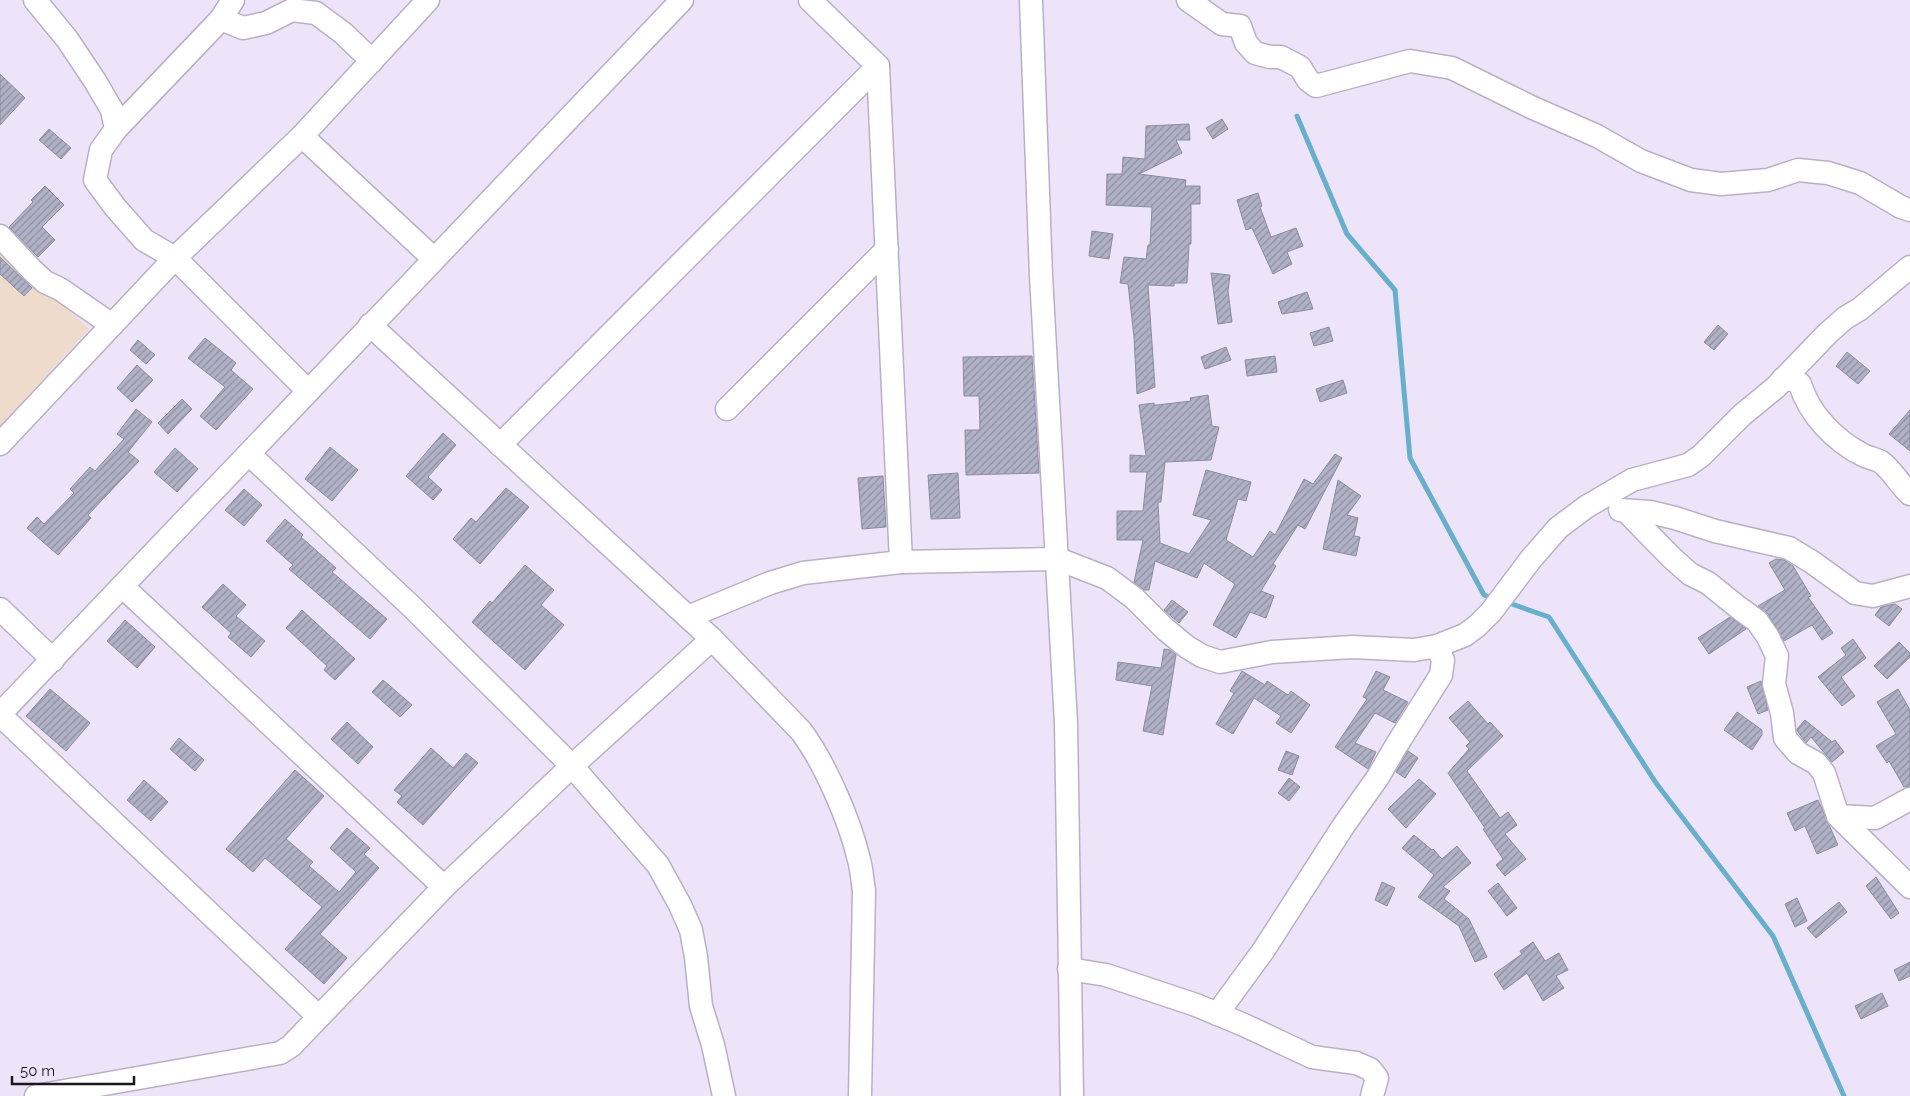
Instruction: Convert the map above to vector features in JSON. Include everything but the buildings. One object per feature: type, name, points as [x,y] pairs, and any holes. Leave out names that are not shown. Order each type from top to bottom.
[{"type":"street","points":[[35,0],[67,39],[95,80],[112,110],[116,129]]},
{"type":"street","points":[[233,0],[221,19],[116,129],[101,150],[95,180],[115,207],[144,240],[174,258],[308,391]]},
{"type":"street","points":[[0,444],[174,258],[302,136],[428,0]]},
{"type":"street","points":[[319,1017],[0,715],[682,0]]},
{"type":"street","points":[[810,0],[878,66],[901,562]]},
{"type":"street","points":[[1031,0],[1041,276],[1066,723],[1072,1096]]},
{"type":"street","points":[[1188,0],[1222,24],[1240,26],[1246,43],[1255,53],[1270,58],[1281,57],[1300,67],[1308,80],[1316,86],[1410,61],[1452,68],[1531,107],[1597,136],[1641,161],[1691,180],[1721,184],[1768,180],[1798,170],[1828,173],[1860,183],[1901,207],[1910,210]]},
{"type":"street","points":[[221,19],[243,28],[266,23],[292,10],[316,13],[343,32],[372,61]]},
{"type":"street","points":[[500,445],[878,66]]},
{"type":"street","points":[[302,136],[434,259]]},
{"type":"street","points":[[0,236],[45,282],[60,289],[112,325]]},
{"type":"street","points":[[727,409],[887,248]]},
{"type":"street","points":[[688,617],[770,583],[803,573],[901,562],[1058,559],[1107,578],[1134,598],[1165,629],[1187,647],[1202,656],[1220,662],[1272,652],[1352,647],[1414,650],[1437,646],[1465,635],[1477,626],[1491,612],[1530,559],[1558,528],[1586,507],[1632,480],[1688,465],[1701,456],[1756,402],[1776,388],[1828,333],[1910,267]]},
{"type":"street","points":[[370,325],[712,639],[801,731],[813,748],[846,821],[860,860],[864,890],[860,1096]]},
{"type":"street","points":[[1783,379],[1793,380],[1800,384],[1803,395],[1813,413],[1839,439],[1863,455],[1880,461],[1894,474],[1910,494]]},
{"type":"street","points":[[249,454],[412,607],[572,766],[658,865],[680,905],[691,930],[701,1006],[713,1045],[724,1096]]},
{"type":"street","points":[[1586,507],[1650,512],[1715,531],[1789,548],[1855,593],[1873,596],[1910,586]]},
{"type":"street","points":[[1626,510],[1690,574],[1708,583],[1757,621],[1768,637],[1777,656],[1774,684],[1782,713],[1785,738],[1798,753],[1816,763],[1824,772],[1838,816],[1910,888]]},
{"type":"street","points":[[122,586],[444,888]]},
{"type":"street","points":[[0,609],[53,660]]},
{"type":"street","points":[[36,1096],[280,1053],[298,1040],[444,888],[572,766],[712,639]]},
{"type":"street","points":[[1217,1014],[1264,951],[1344,824],[1378,777],[1441,675],[1443,660],[1437,646]]},
{"type":"street","points":[[1838,816],[1875,818],[1910,800]]},
{"type":"street","points":[[1069,970],[1106,975],[1217,1014],[1312,1057],[1356,1063],[1370,1069],[1377,1078],[1372,1096]]},
{"type":"shaded area","points":[[0,247],[89,329],[0,426]]},
{"type":"waterway","points":[[1297,116],[1347,234],[1395,290],[1410,458],[1484,595],[1493,598]]},
{"type":"waterway","points":[[1506,602],[1549,617],[1656,783],[1773,936],[1844,1096]]}]
